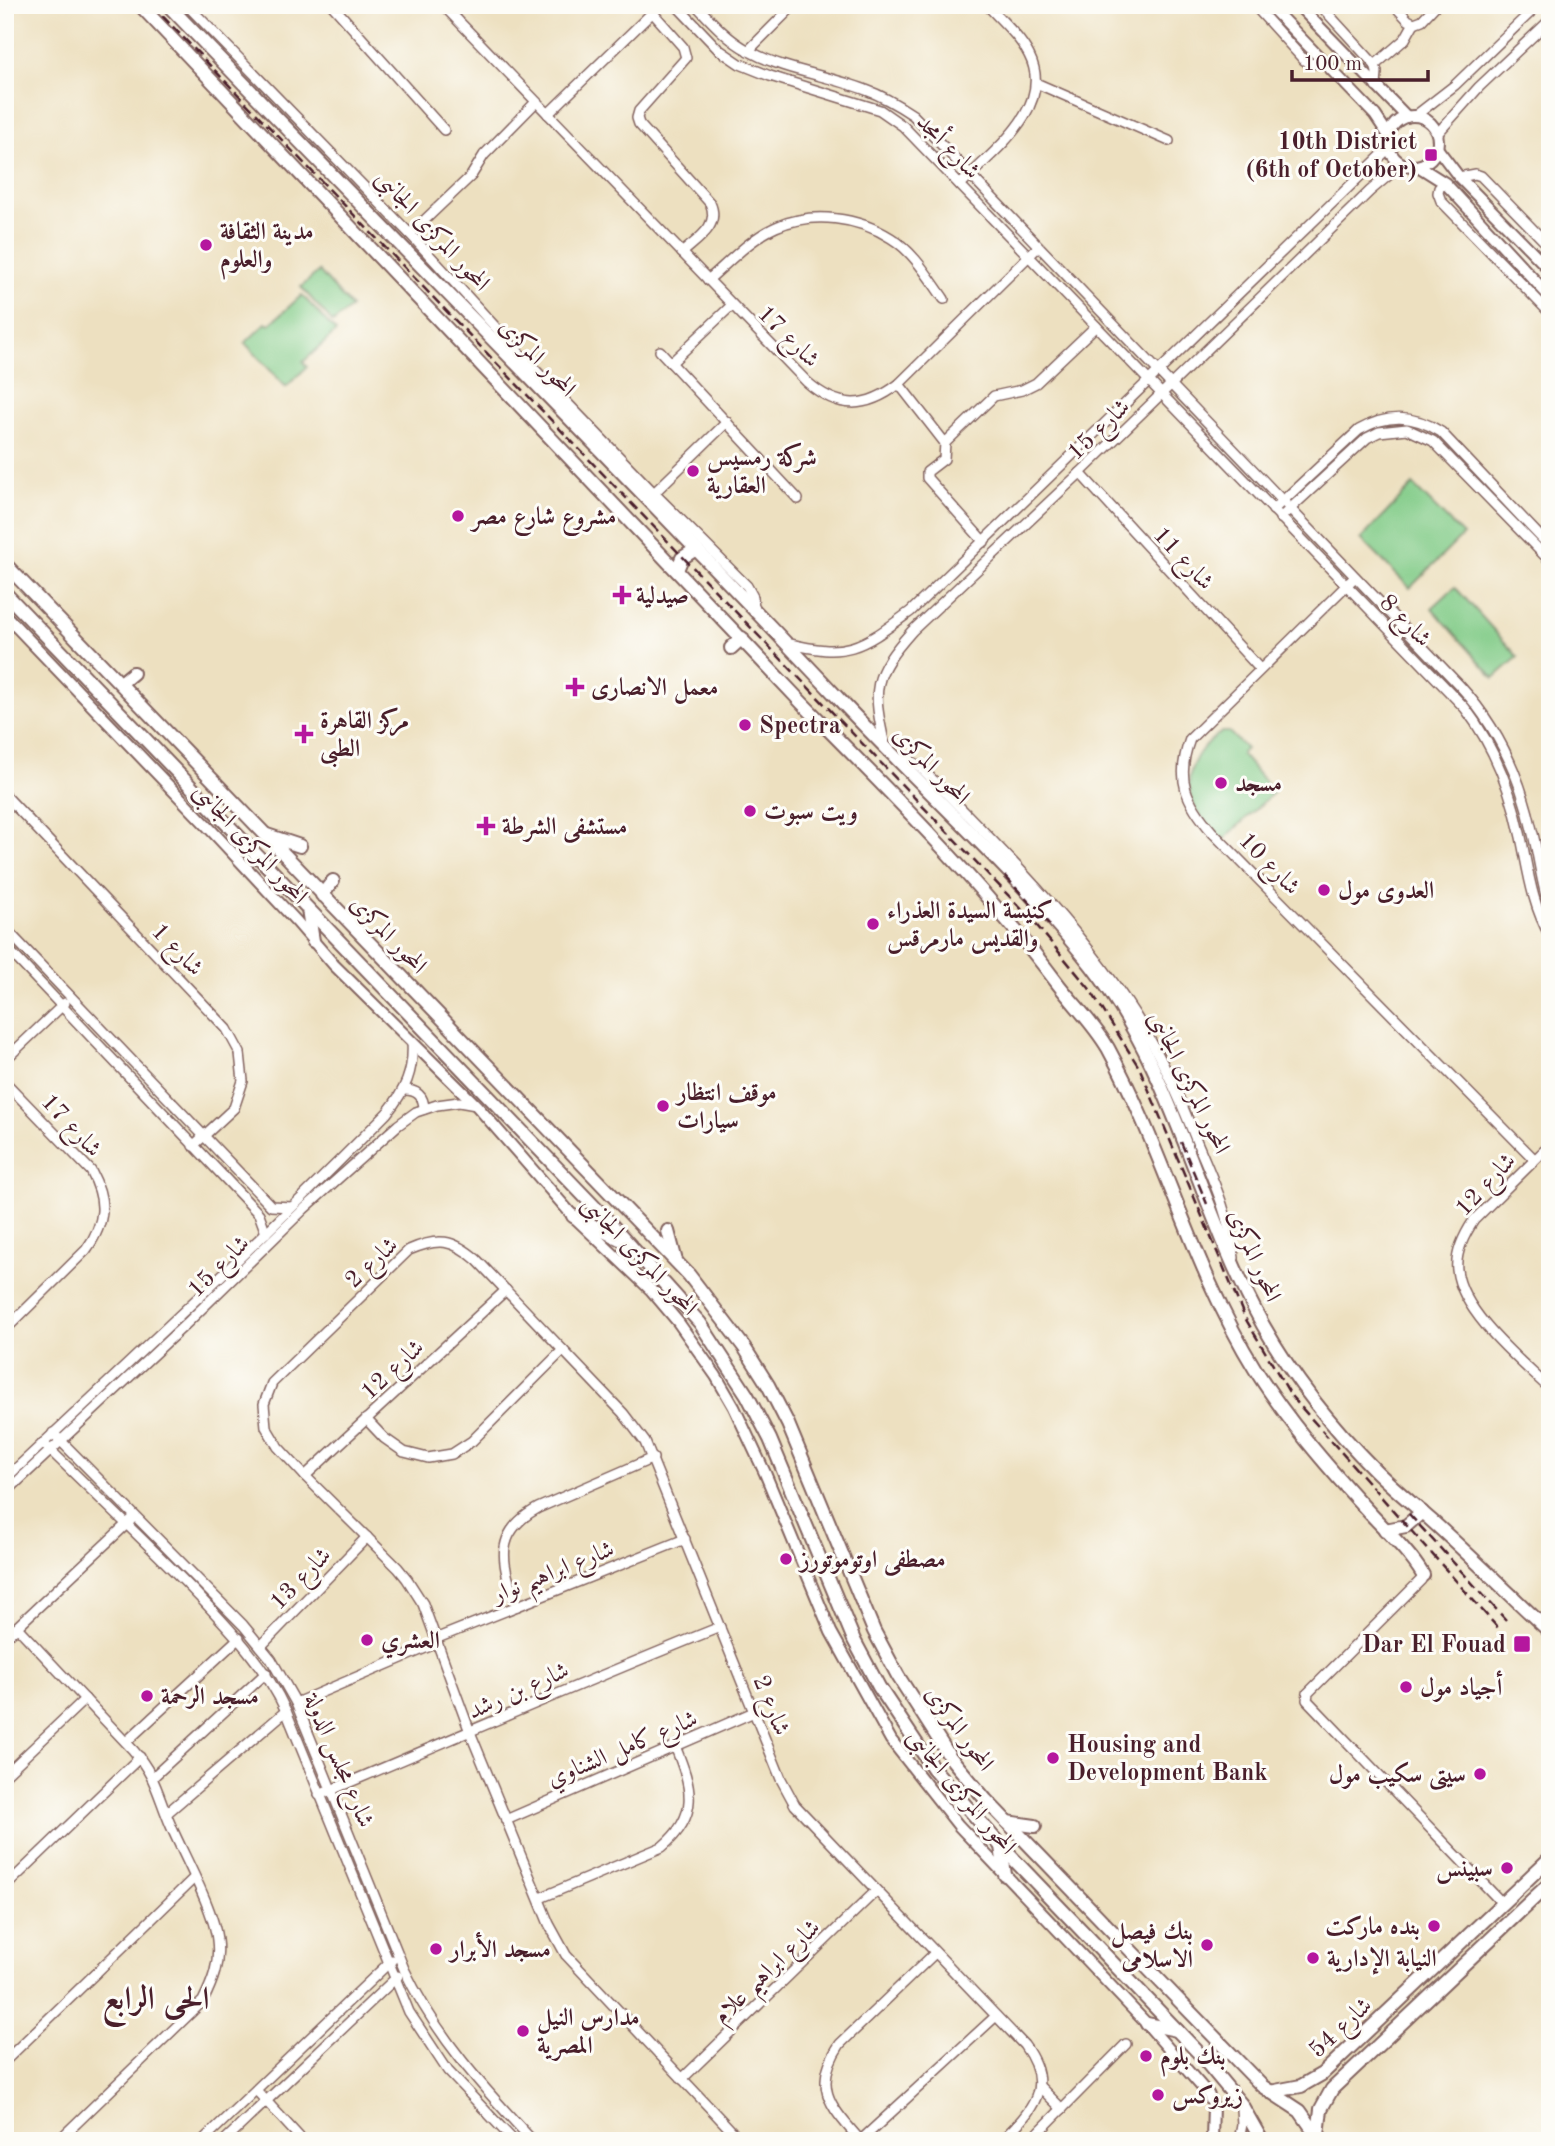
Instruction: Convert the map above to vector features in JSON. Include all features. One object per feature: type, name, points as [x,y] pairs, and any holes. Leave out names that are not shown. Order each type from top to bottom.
[{"type":"main road","name":"المحور المركزى","points":[[140,5],[986,893],[1098,1032],[1140,1116],[1238,1340],[1273,1397],[1423,1575]]},
{"type":"main road","name":"المحور المركزى","points":[[168,5],[787,643],[895,759],[1035,901],[1090,964],[1148,1056],[1170,1102],[1235,1266],[1281,1355],[1314,1400],[1374,1470],[1550,1632]]},
{"type":"main road","points":[[266,108],[277,98]]},
{"type":"main road","points":[[677,570],[682,558],[696,549]]},
{"type":"main road","name":"المحور المركزى","points":[[5,564],[676,1262],[718,1310],[744,1347],[782,1413],[853,1585],[898,1676],[950,1757],[1007,1822],[1179,2001],[1270,2092],[1300,2111],[1320,2138]]},
{"type":"main road","name":"المحور المركزى","points":[[5,593],[629,1244],[700,1323],[725,1358],[757,1413],[855,1640],[898,1716],[933,1768],[1001,1846],[1177,2030],[1241,2104],[1262,2141]]},
{"type":"main road","points":[[59,649],[68,648],[72,642],[63,623]]},
{"type":"main road","points":[[731,648],[742,638]]},
{"type":"main road","points":[[100,693],[93,680],[93,673],[99,667],[105,667]]},
{"type":"main road","points":[[121,683],[133,673]]},
{"type":"main road","points":[[265,835],[300,846]]},
{"type":"main road","points":[[322,895],[333,881]]},
{"type":"main road","points":[[308,909],[313,941]]},
{"type":"main road","points":[[573,1216],[629,1244]]},
{"type":"main road","points":[[668,1231],[676,1262]]},
{"type":"main road","points":[[797,1503],[807,1504],[812,1497],[806,1467]]},
{"type":"main road","points":[[1385,1530],[1406,1526],[1422,1512]]},
{"type":"main road","points":[[818,1556],[814,1523],[821,1517],[827,1518]]},
{"type":"main road","points":[[1007,1822],[1035,1826]]},
{"type":"main road","points":[[1001,1846],[1005,1875]]},
{"type":"main road","name":"شارع 54","points":[[1270,2092],[1290,2090],[1315,2079],[1550,1858]]},
{"type":"main road","name":"شارع 54","points":[[1320,2138],[1321,2109],[1332,2090],[1550,1883]]},
{"type":"main road","points":[[1147,2024],[1177,2030]]},
{"type":"main road","points":[[1315,2079],[1321,2087],[1332,2090]]},
{"type":"street","name":"المحور المركزى الجانبى","points":[[187,5],[410,234],[521,355],[654,493],[747,586],[753,597],[754,610]]},
{"type":"street","points":[[332,5],[444,130]]},
{"type":"street","name":"شارع 17","points":[[443,5],[807,382],[836,401],[852,404],[869,402],[886,394],[1038,247]]},
{"type":"street","points":[[548,114],[660,5]]},
{"type":"street","name":"شارع أمجد","points":[[676,5],[718,49],[740,64],[880,110],[903,126],[1149,382]]},
{"type":"street","name":"شارع أمجد","points":[[696,5],[728,37],[748,51],[889,99],[913,115],[1160,372]]},
{"type":"street","points":[[748,51],[794,5]]},
{"type":"street","points":[[960,185],[1027,114],[1034,99],[1036,83],[1030,56],[987,5]]},
{"type":"street","points":[[1254,5],[1304,60],[1310,64],[1324,62]]},
{"type":"street","points":[[1269,5],[1375,115],[1389,136]]},
{"type":"street","points":[[1298,5],[1376,87],[1411,117],[1429,122],[1437,134],[1437,148],[1432,158],[1418,166]]},
{"type":"street","points":[[1320,5],[1375,65],[1376,87]]},
{"type":"street","points":[[1394,5],[1414,23]]},
{"type":"street","points":[[1375,65],[1405,38],[1414,23],[1422,20],[1436,5]]},
{"type":"street","points":[[1538,5],[1455,85],[1411,117],[1395,124],[1389,136],[1389,148],[1402,164],[1418,166],[1445,183],[1550,297]]},
{"type":"street","points":[[653,13],[683,47],[687,58],[639,111],[637,118],[639,124],[710,203],[713,210],[711,226],[682,253]]},
{"type":"street","points":[[1437,134],[1479,87],[1550,20]]},
{"type":"street","points":[[1036,83],[1169,141]]},
{"type":"street","points":[[410,234],[474,173],[487,152],[537,102]]},
{"type":"street","name":"شارع 15","points":[[787,643],[811,650],[835,651],[865,644],[911,611],[1389,148]]},
{"type":"street","points":[[1437,148],[1459,177],[1550,270]]},
{"type":"street","name":"شارع 15","points":[[886,748],[876,698],[878,682],[890,655],[1370,191],[1402,164]]},
{"type":"street","points":[[1459,177],[1475,174],[1481,176],[1550,247]]},
{"type":"street","points":[[1445,183],[1439,188],[1441,201],[1550,313]]},
{"type":"street","points":[[708,280],[740,251],[776,227],[815,218],[856,221],[892,238],[922,266],[944,299]]},
{"type":"street","points":[[671,363],[732,305]]},
{"type":"street","points":[[945,443],[993,396],[1022,390],[1036,383],[1096,326]]},
{"type":"street","points":[[660,351],[799,499]]},
{"type":"street","name":"شارع 8","points":[[1160,372],[1468,694],[1499,737],[1509,756],[1528,812],[1550,909]]},
{"type":"street","name":"شارع 8","points":[[1149,382],[1465,708],[1490,744],[1517,817],[1534,898],[1550,936]]},
{"type":"street","points":[[899,384],[945,443],[944,459],[928,472],[927,478],[984,542]]},
{"type":"street","points":[[1280,518],[1287,505],[1359,430],[1373,422],[1404,417],[1419,420],[1441,432],[1550,547]]},
{"type":"street","points":[[654,493],[727,422]]},
{"type":"street","points":[[1273,510],[1287,505],[1367,438],[1393,429],[1406,429],[1433,441],[1550,561]]},
{"type":"street","name":"شارع 11","points":[[1080,473],[1260,669]]},
{"type":"street","name":"شارع 10","points":[[1355,576],[1190,739],[1182,771],[1184,788],[1192,807],[1213,833],[1534,1159]]},
{"type":"street","name":"المحور المركزى الجانبى","points":[[5,615],[211,830],[334,965],[476,1105],[573,1216],[651,1290],[678,1322],[709,1366],[751,1440],[831,1632],[891,1740],[935,1798],[1147,2024],[1212,2100],[1212,2141]]},
{"type":"street","name":"شارع 1","points":[[5,795],[227,1029],[240,1053],[243,1081],[234,1108],[193,1146]]},
{"type":"street","points":[[5,928],[271,1206],[292,1207]]},
{"type":"street","points":[[5,946],[259,1214],[266,1233]]},
{"type":"street","points":[[5,1060],[71,997]]},
{"type":"street","name":"شارع 15","points":[[5,1479],[47,1447],[61,1441],[188,1322],[266,1233],[387,1113],[403,1090],[413,1060],[412,1042]]},
{"type":"street","name":"شارع 17","points":[[5,1082],[91,1171],[99,1186],[102,1203],[96,1236],[86,1250],[5,1330]]},
{"type":"street","points":[[403,1090],[418,1093],[424,1110]]},
{"type":"street","name":"شارع 15","points":[[5,1493],[47,1447],[53,1433],[381,1138],[407,1118],[437,1105],[459,1102],[476,1105]]},
{"type":"street","name":"شارع 12","points":[[1550,1145],[1474,1220],[1461,1242],[1457,1270],[1462,1287],[1480,1317],[1550,1389]]},
{"type":"street","name":"شارع 2","points":[[740,2140],[566,1955],[549,1924],[470,1732],[416,1591],[398,1568],[278,1447],[267,1427],[264,1404],[272,1383],[409,1250],[426,1242],[445,1241],[463,1247],[635,1427],[653,1458],[780,1779],[795,1805],[1024,2045],[1035,2059],[1039,2086]]},
{"type":"street","name":"شارع 12","points":[[305,1476],[506,1290]]},
{"type":"street","points":[[366,1419],[384,1438],[404,1452],[428,1458],[452,1454],[472,1441],[563,1350]]},
{"type":"street","name":"شارع مجلس الدولة","points":[[53,1433],[243,1625],[280,1673],[296,1703],[404,1969],[425,2010],[462,2064],[533,2141]]},
{"type":"street","name":"شارع مجلس الدولة","points":[[47,1447],[128,1523],[236,1636],[266,1673],[286,1711],[409,2012],[448,2071],[514,2141]]},
{"type":"street","points":[[517,1606],[505,1572],[503,1557],[506,1541],[513,1527],[524,1515],[653,1458]]},
{"type":"street","points":[[5,1638],[136,1515]]},
{"type":"street","name":"شارع 13","points":[[261,1646],[367,1537]]},
{"type":"street","name":"شارع ابراهيم نوار","points":[[296,1703],[517,1606],[685,1539]]},
{"type":"street","points":[[1423,1575],[1308,1693],[1307,1700],[1502,1903]]},
{"type":"street","points":[[126,1742],[236,1636],[243,1625]]},
{"type":"street","name":"شارع بن رشد","points":[[319,1795],[561,1691],[720,1627]]},
{"type":"street","points":[[17,1628],[140,1757],[153,1777],[217,1937],[218,1960],[213,1982],[202,2001],[58,2141]]},
{"type":"street","points":[[153,1777],[266,1673]]},
{"type":"street","points":[[5,1775],[85,1699]]},
{"type":"street","points":[[167,1813],[286,1711]]},
{"type":"street","name":"شارع كامل الشناوي","points":[[506,1819],[754,1712]]},
{"type":"street","points":[[540,1898],[662,1847],[674,1836],[684,1823],[690,1791],[687,1775],[675,1746]]},
{"type":"street","points":[[5,1887],[140,1757]]},
{"type":"street","points":[[5,2062],[194,1878]]},
{"type":"street","name":"شارع ابراهيم علام","points":[[682,2079],[876,1891]]},
{"type":"street","points":[[935,1953],[840,2044],[830,2059],[825,2076],[826,2093],[833,2109],[860,2141],[996,2015]]},
{"type":"street","points":[[202,2141],[398,1954]]},
{"type":"street","points":[[224,2141],[404,1969]]},
{"type":"street","points":[[1030,2141],[1126,2044]]},
{"type":"street","points":[[1039,2086],[1062,2109]]},
{"type":"street","points":[[1001,2141],[1032,2109],[1039,2086]]},
{"type":"street","points":[[256,2090],[303,2141]]},
{"type":"street","points":[[1239,2141],[1241,2104]]},
{"type":"green space","points":[[319,271],[351,307],[333,323],[301,287]]},
{"type":"green space","points":[[302,295],[336,332],[303,362],[307,367],[286,387],[245,343]]},
{"type":"green space","points":[[1413,485],[1463,535],[1410,588],[1361,539]]},
{"type":"green space","points":[[1455,587],[1518,657],[1494,678],[1432,608]]},
{"type":"green space","points":[[1222,732],[1229,732],[1246,749],[1241,754],[1274,792],[1222,841],[1198,811],[1189,785],[1198,755]]},
{"type":"railway","points":[[152,5],[1033,921],[1089,988],[1140,1069],[1245,1318],[1292,1397],[1498,1628]]},
{"type":"railway","points":[[1005,876],[1050,925]]},
{"type":"railway","points":[[1181,1142],[1207,1204]]},
{"type":"railway","points":[[1409,1514],[1506,1620]]},
{"type":"place","name":"10th District (6th of October)","points":[[1431,155]]},
{"type":"place","name":"مدينة الثقافة والعلوم","points":[[206,245]]},
{"type":"place","name":"شركة رمسيس العقارية","points":[[693,471]]},
{"type":"place","name":"مشروع شارع مصر","points":[[458,516]]},
{"type":"place","name":"صيدلية","points":[[622,595]]},
{"type":"place","name":"معمل الانصارى","points":[[575,687]]},
{"type":"place","name":"Spectra","points":[[745,725]]},
{"type":"place","name":"مركز القاهرة الطبى","points":[[304,734]]},
{"type":"place","name":"مسجد","points":[[1221,783]]},
{"type":"place","name":"ويت سبوت","points":[[750,811]]},
{"type":"place","name":"مستشفى الشرطة","points":[[486,826]]},
{"type":"place","name":"العدوى مول","points":[[1324,890]]},
{"type":"place","name":"كنيسة السيدة العذراء والقديس مارمرقس","points":[[873,924]]},
{"type":"place","name":"موقف انتظار سيارات","points":[[663,1106]]},
{"type":"place","name":"مصطفى اوتوموتورز","points":[[786,1559]]},
{"type":"place","name":"العشري","points":[[367,1640]]},
{"type":"place","name":"Dar El Fouad","points":[[1522,1644]]},
{"type":"place","name":"أجياد مول","points":[[1406,1687]]},
{"type":"place","name":"مسجد الرحمة","points":[[147,1696]]},
{"type":"place","name":"Housing and Development Bank","points":[[1053,1758]]},
{"type":"place","name":"سيتى سكيب مول","points":[[1480,1774]]},
{"type":"place","name":"سبينس","points":[[1507,1868]]},
{"type":"place","name":"بنده ماركت","points":[[1434,1926]]},
{"type":"place","name":"بنك فيصل الاسلامى","points":[[1207,1945]]},
{"type":"place","name":"مسجد الأبرار","points":[[436,1949]]},
{"type":"place","name":"النيابة الإدارية","points":[[1313,1958]]},
{"type":"place","name":"مدارس النيل المصرية","points":[[523,2031]]},
{"type":"place","name":"بنك بلوم","points":[[1146,2056]]},
{"type":"place","name":"زيروكس","points":[[1158,2095]]},
{"type":"district","name":"الحى الرابع","points":[[156,1998]]}]
